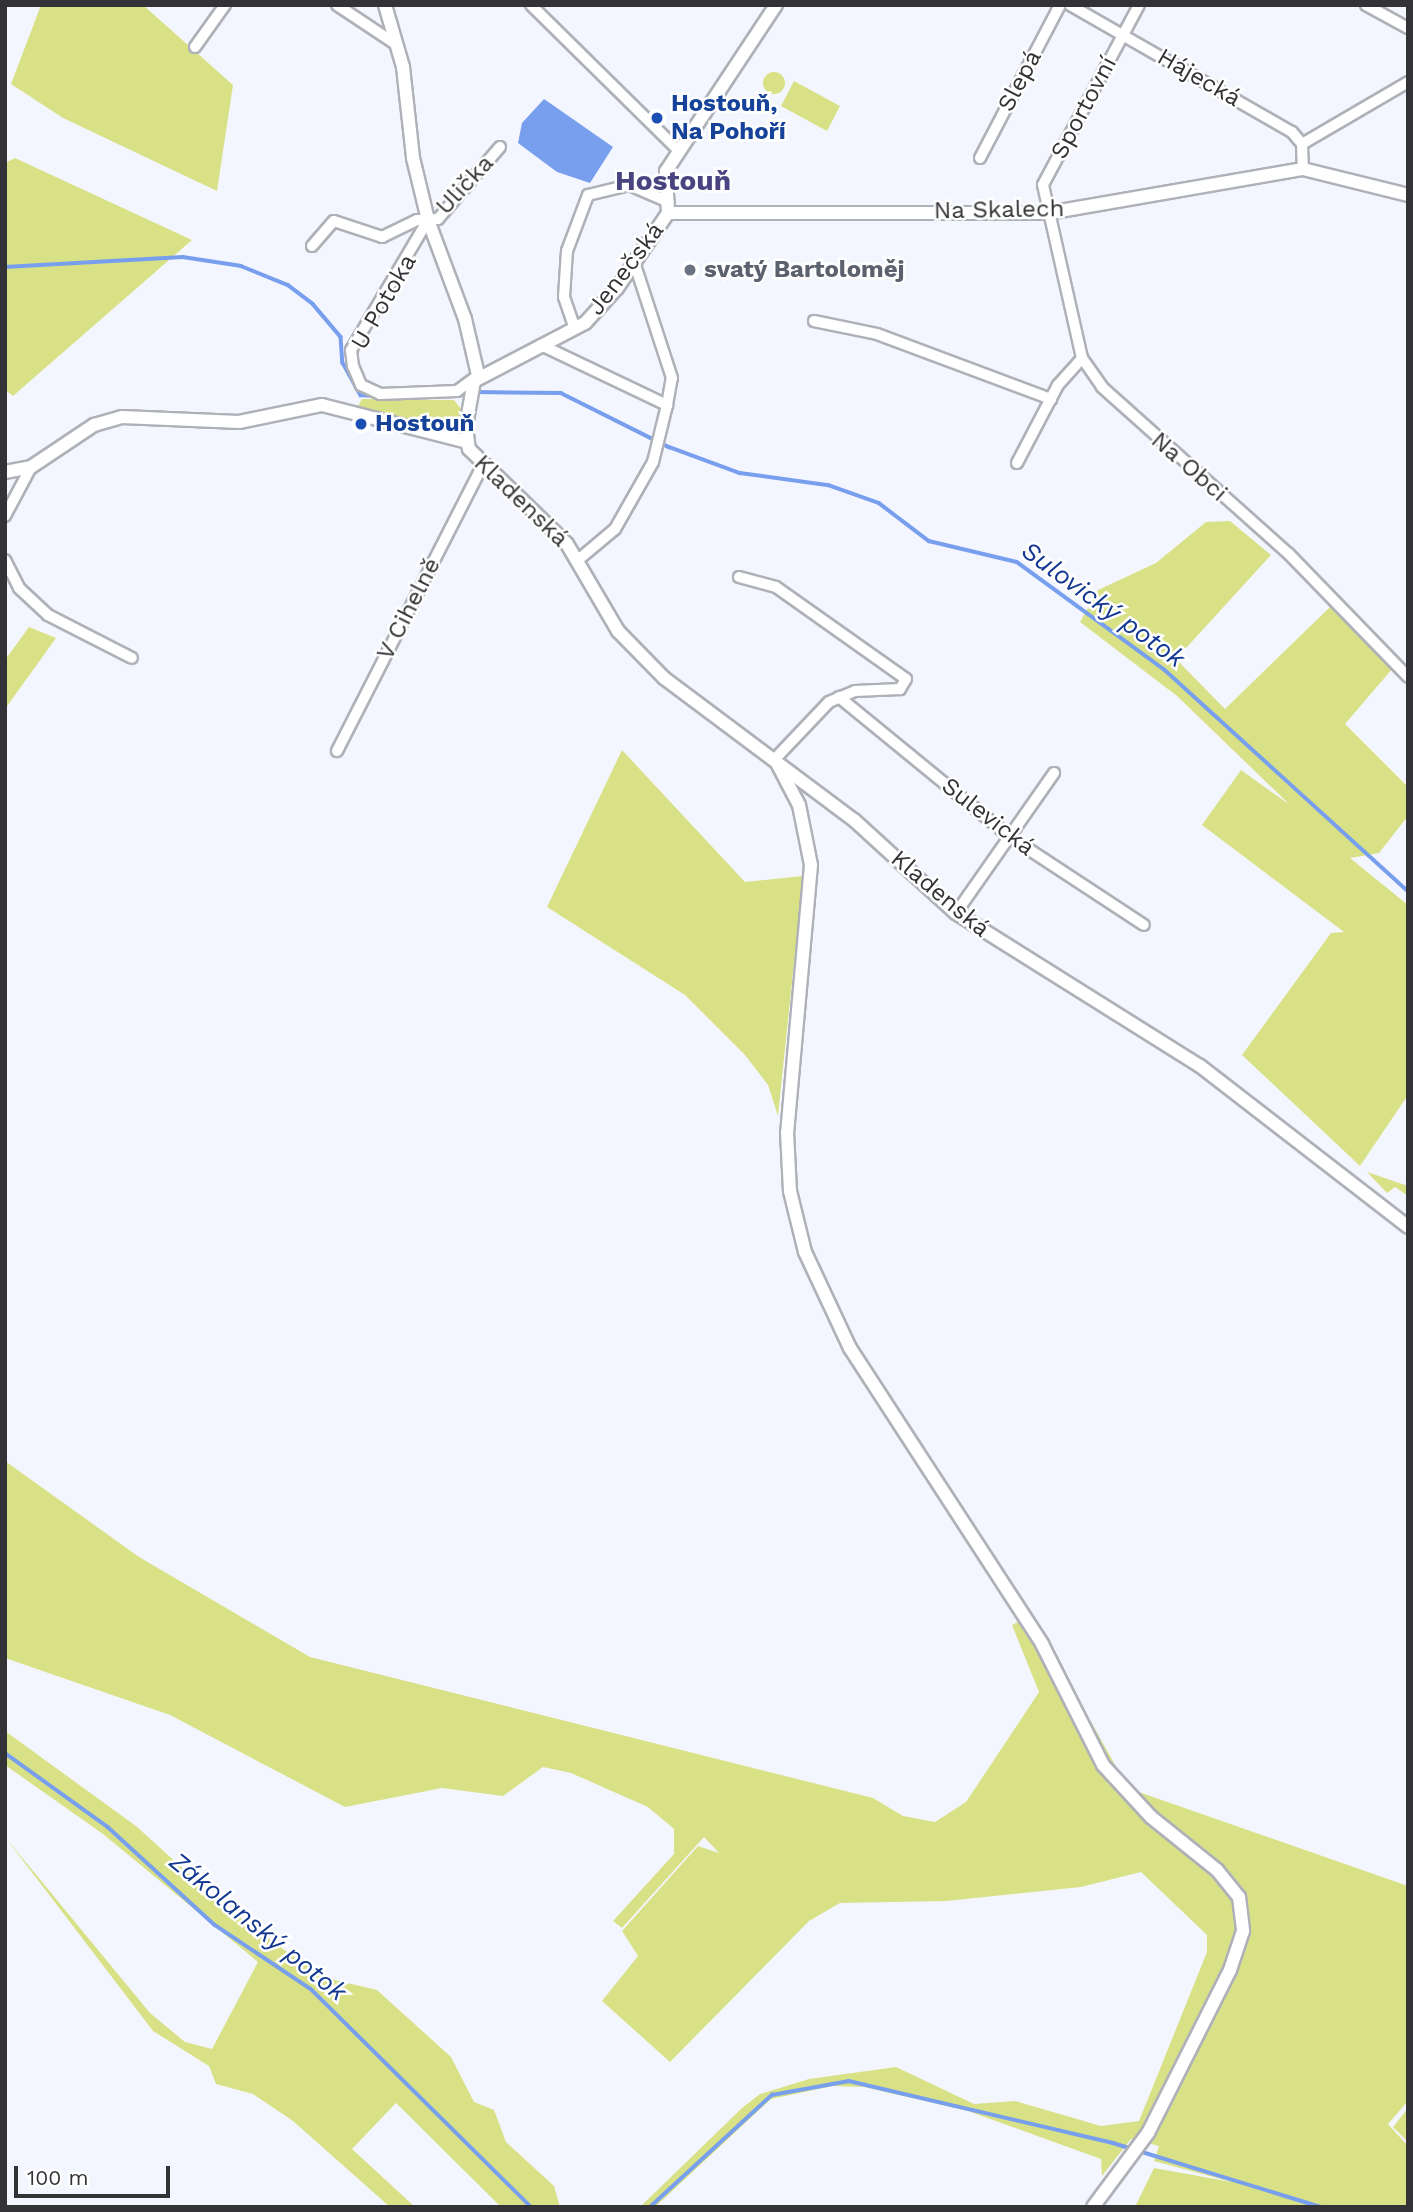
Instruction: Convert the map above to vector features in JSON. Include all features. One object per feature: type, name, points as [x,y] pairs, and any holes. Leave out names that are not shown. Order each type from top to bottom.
[{"type":"street","points":[[195,47],[225,5]]},
{"type":"street","points":[[337,5],[397,45]]},
{"type":"street","name":"Kladenská","points":[[385,5],[397,45],[428,220],[466,319],[478,375],[470,395],[467,442],[482,466],[542,515],[578,560],[618,631],[664,678],[775,759],[956,913],[1200,1066],[1408,1227]]},
{"type":"street","points":[[531,5],[679,151]]},
{"type":"street","name":"Jenečská","points":[[478,375],[575,329],[594,315],[634,262],[668,207],[663,180],[679,151],[776,5]]},
{"type":"street","name":"Slepá","points":[[979,158],[1060,5]]},
{"type":"street","name":"Hájecká","points":[[1070,5],[1302,144]]},
{"type":"street","name":"Sportovní","points":[[1048,213],[1043,185],[1139,5]]},
{"type":"street","points":[[1366,5],[1408,28]]},
{"type":"street","points":[[1303,169],[1302,144],[1408,82]]},
{"type":"street","name":"Ulička","points":[[428,220],[438,219],[500,147]]},
{"type":"street","name":"Na Skalech","points":[[668,207],[1048,213],[1303,169],[1408,195]]},
{"type":"street","points":[[575,329],[564,297],[568,251],[588,195],[629,185],[668,207]]},
{"type":"street","name":"Na Obci","points":[[1048,213],[1082,358],[1102,387],[1289,554],[1408,677]]},
{"type":"street","points":[[312,246],[334,221],[383,237],[428,220]]},
{"type":"street","name":"U Potoka","points":[[428,220],[351,350],[353,366],[361,385],[380,394],[457,391],[478,375]]},
{"type":"street","points":[[578,560],[615,529],[653,461],[667,405],[672,378],[634,262]]},
{"type":"street","points":[[814,321],[877,334],[1051,399]]},
{"type":"street","points":[[541,345],[667,405]]},
{"type":"street","points":[[1017,463],[1051,399],[1082,358]]},
{"type":"street","points":[[5,472],[31,467],[115,419],[239,422],[279,409],[329,406],[467,442]]},
{"type":"street","name":"V Cihelně","points":[[337,751],[482,466]]},
{"type":"street","points":[[5,516],[31,467]]},
{"type":"street","points":[[5,560],[19,588],[48,615],[132,658]]},
{"type":"street","points":[[739,577],[776,587],[906,679],[893,691],[839,697],[807,720],[775,759]]},
{"type":"street","name":"Sulevická","points":[[839,697],[1010,837],[1144,925]]},
{"type":"street","name":"Kladenská","points":[[775,759],[799,806],[811,865],[787,1132],[790,1191],[809,1262],[850,1348],[1042,1644],[1104,1765],[1151,1817],[1217,1870],[1238,1898],[1243,1931],[1230,1970],[1149,2133],[1093,2207]]},
{"type":"street","points":[[956,913],[1054,773]]},
{"type":"green space","points":[[41,5],[143,5],[233,85],[217,191],[63,118],[11,84]]},
{"type":"green space","points":[[774,72],[782,75],[785,83],[782,91],[774,94],[766,91],[763,83],[766,75]]},
{"type":"green space","points":[[794,81],[840,106],[827,131],[781,106]]},
{"type":"green space","points":[[15,158],[192,240],[13,396],[5,390],[5,163]]},
{"type":"green space","points":[[362,399],[454,400],[462,410],[452,434],[358,406]]},
{"type":"green space","points":[[1230,521],[1271,555],[1176,659],[1225,709],[1330,607],[1393,668],[1345,724],[1408,787],[1408,816],[1379,853],[1350,858],[1408,905],[1408,1095],[1360,1166],[1242,1055],[1331,933],[1344,932],[1202,825],[1241,770],[1290,805],[1177,696],[1080,622],[1098,590],[1156,563],[1206,522]]},
{"type":"green space","points":[[29,627],[56,638],[5,709],[5,660]]},
{"type":"green space","points":[[622,750],[745,882],[803,876],[778,1116],[768,1085],[745,1055],[685,995],[547,907]]},
{"type":"green space","points":[[1367,1172],[1408,1186],[1408,1196],[1395,1187],[1387,1193]]},
{"type":"green space","points":[[5,1461],[139,1557],[310,1657],[873,1798],[903,1816],[935,1822],[966,1802],[1039,1692],[1012,1625],[1032,1615],[1120,1774],[1136,1791],[1408,1886],[1408,2101],[1388,2124],[1408,2146],[1408,2207],[1323,2207],[1289,2197],[1317,2207],[1135,2207],[1154,2168],[1232,2182],[1154,2161],[1159,2146],[1131,2139],[1102,2176],[1101,2159],[968,2111],[864,2087],[833,2086],[771,2099],[655,2207],[640,2207],[742,2108],[760,2094],[809,2079],[896,2067],[974,2104],[1015,2101],[1101,2126],[1139,2121],[1207,1952],[1207,1935],[1141,1872],[1081,1887],[946,1901],[840,1903],[809,1921],[670,2062],[602,2001],[638,1956],[622,1931],[698,1846],[719,1853],[704,1837],[622,1928],[613,1921],[674,1854],[674,1829],[648,1807],[571,1773],[543,1767],[503,1796],[442,1788],[345,1807],[170,1715],[5,1658]]},
{"type":"green space","points":[[5,1731],[136,1826],[222,1904],[290,1954],[335,1980],[377,1990],[451,2057],[474,2102],[494,2110],[506,2142],[554,2186],[560,2207],[501,2207],[396,2103],[352,2149],[415,2207],[390,2207],[293,2121],[253,2094],[216,2084],[209,2066],[153,2031],[5,1837],[150,2013],[185,2042],[212,2049],[258,1962],[103,1834],[5,1765]]},
{"type":"green space","points":[[1408,2108],[1408,2142],[1393,2127]]},
{"type":"water","points":[[544,99],[613,147],[590,183],[557,172],[518,143],[522,123]]},
{"type":"waterway","name":"Sulovický potok","points":[[5,267],[183,257],[241,266],[288,285],[313,304],[341,337],[343,363],[361,395],[374,396]]},
{"type":"waterway","name":"Sulovický potok","points":[[476,392],[561,393],[669,447],[740,473],[828,485],[879,503],[929,541],[1017,562],[1165,670],[1408,891]]},
{"type":"waterway","name":"Sulovický potok","points":[[434,396],[468,394]]},
{"type":"waterway","name":"Zákolanský potok","points":[[5,1753],[108,1827],[215,1925],[311,1989],[531,2207]]},
{"type":"waterway","points":[[650,2207],[772,2095],[849,2081],[1113,2143],[1321,2207]]},
{"type":"place","name":"Hostouň, Na Pohoří","points":[[657,118]]},
{"type":"place","name":"svatý Bartoloměj","points":[[690,270]]},
{"type":"place","name":"Hostouň","points":[[361,424]]},
{"type":"district","name":"Hostouň","points":[[673,181]]}]
